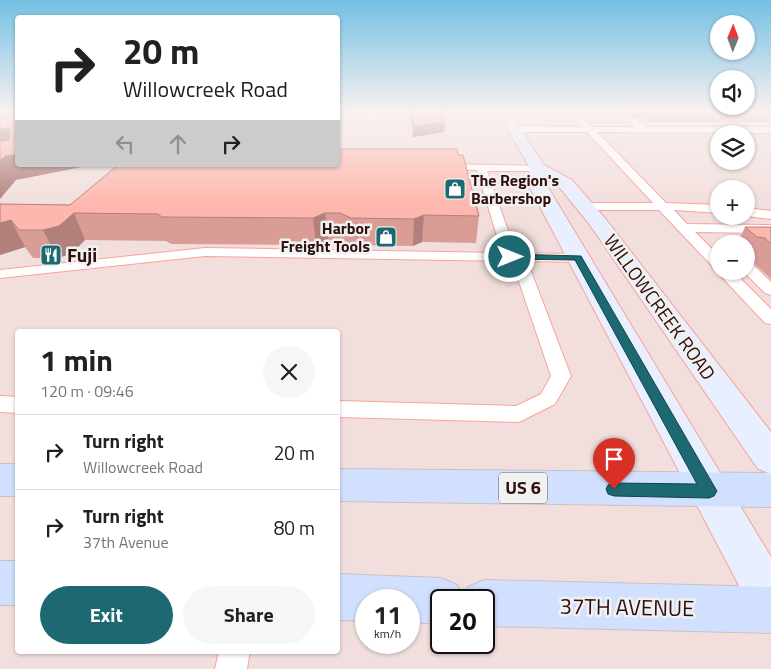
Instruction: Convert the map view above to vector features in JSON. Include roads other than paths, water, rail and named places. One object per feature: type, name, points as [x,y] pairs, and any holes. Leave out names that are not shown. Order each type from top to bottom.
[{"type":"main road","name":"WILLOWCREEK ROAD","points":[[522,142],[538,168],[566,184],[585,207],[771,459]]},
{"type":"main road","name":"WILLOWCREEK ROAD","points":[[538,168],[537,184],[771,600]]},
{"type":"main road","points":[[0,480],[15,480]]},
{"type":"main road","name":"US 6","points":[[340,485],[709,491],[771,490]]},
{"type":"main road","points":[[0,583],[15,584]]},
{"type":"main road","points":[[340,597],[430,601]]},
{"type":"main road","name":"37TH AVENUE","points":[[495,603],[771,610]]},
{"type":"lane","points":[[601,142],[710,257]]},
{"type":"lane","points":[[433,167],[538,168]]},
{"type":"lane","points":[[340,409],[519,414],[548,399],[561,376],[481,168]]},
{"type":"lane","points":[[585,207],[661,206],[710,209]]},
{"type":"lane","points":[[755,213],[771,215]]},
{"type":"lane","points":[[682,228],[771,228]]},
{"type":"lane","points":[[755,236],[771,236]]},
{"type":"lane","points":[[0,274],[205,252],[578,258]]},
{"type":"lane","points":[[755,275],[771,290]]},
{"type":"lane","points":[[733,280],[771,319]]},
{"type":"lane","points":[[0,404],[15,405]]},
{"type":"lane","points":[[231,669],[234,654]]},
{"type":"place","name":"The Region's Barbershop","points":[[455,189]]},
{"type":"place","name":"Harbor Freight Tools","points":[[386,237]]},
{"type":"place","name":"Fuji","points":[[51,255]]}]
